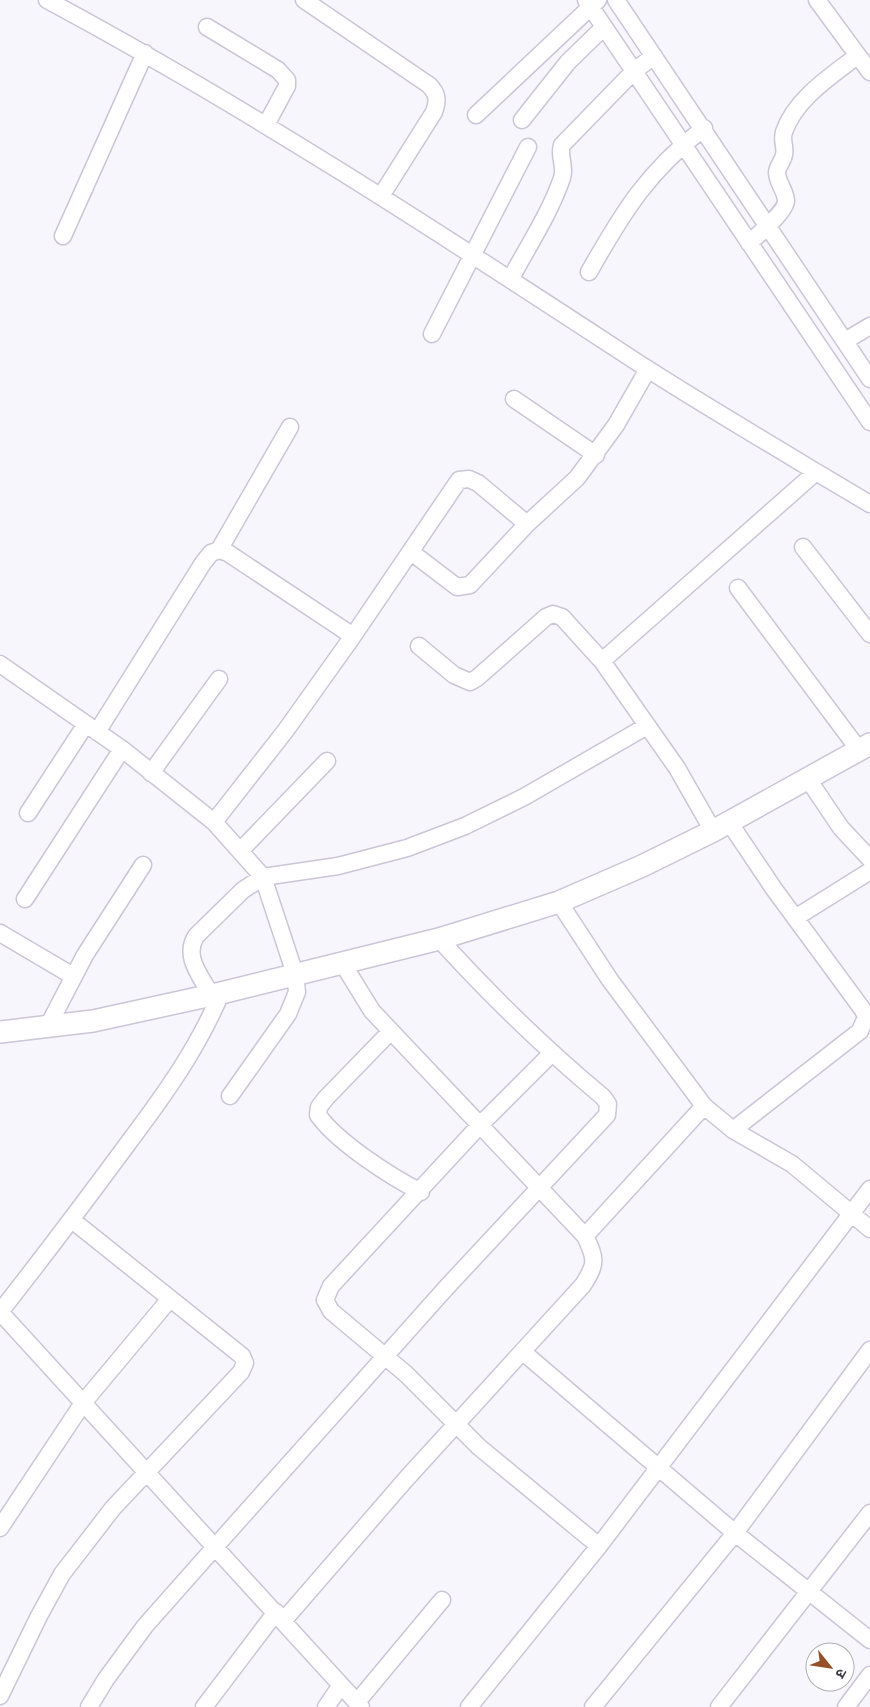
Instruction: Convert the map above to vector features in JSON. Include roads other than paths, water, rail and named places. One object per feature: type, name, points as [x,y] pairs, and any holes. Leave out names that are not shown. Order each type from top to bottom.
[{"type":"street","points":[[47,0],[146,52],[266,125],[511,278],[648,369],[870,504]]},
{"type":"street","points":[[304,0],[429,85],[436,92],[438,102],[434,112],[381,196]]},
{"type":"street","points":[[616,0],[704,128],[767,226],[870,379]]},
{"type":"street","points":[[817,0],[870,72]]},
{"type":"street","points":[[476,116],[591,2],[604,27],[870,422]]},
{"type":"street","points":[[207,27],[278,70],[288,80],[287,86],[266,125]]},
{"type":"street","points":[[522,120],[568,62],[604,27]]},
{"type":"street","points":[[63,236],[146,52]]},
{"type":"street","points":[[511,278],[559,186],[564,170],[560,155],[562,145],[634,71],[654,56]]},
{"type":"street","points":[[749,243],[786,204],[777,172],[784,155],[782,136],[787,125],[806,99],[858,56]]},
{"type":"street","points":[[589,272],[633,197],[683,143],[704,128]]},
{"type":"street","points":[[432,334],[528,147]]},
{"type":"street","points":[[723,203],[743,188]]},
{"type":"street","points":[[815,341],[870,326]]},
{"type":"street","points":[[410,552],[452,583],[464,588],[470,585],[527,524],[577,478],[616,425],[648,369]]},
{"type":"street","points":[[514,399],[596,454]]},
{"type":"street","points":[[219,550],[290,427]]},
{"type":"street","points":[[602,661],[816,472]]},
{"type":"street","points":[[214,822],[286,730],[354,636],[459,480],[469,479],[478,483],[527,524]]},
{"type":"street","points":[[803,547],[870,634]]},
{"type":"street","points":[[28,813],[92,728],[211,553],[219,550],[228,553],[354,636]]},
{"type":"street","points":[[0,1032],[93,1021],[216,994],[439,940],[559,902],[642,866],[721,826],[864,747],[738,588]]},
{"type":"street","points":[[419,646],[454,675],[470,682],[478,678],[546,617],[553,614],[562,617],[602,661],[677,768],[795,918],[863,1010],[866,1017],[864,1024],[852,1038],[733,1130]]},
{"type":"street","points":[[0,664],[122,750],[214,822],[241,850],[263,877],[296,974],[297,992],[294,1004],[230,1096]]},
{"type":"street","points":[[151,773],[219,679]]},
{"type":"street","points":[[442,1600],[359,1705],[280,1616],[0,1312],[72,1220],[189,1059],[207,1028],[216,994],[194,962],[190,952],[190,945],[196,936],[243,890],[263,877],[338,866],[407,848],[465,826],[524,797],[647,726]]},
{"type":"street","points":[[25,899],[122,750]]},
{"type":"street","points":[[241,850],[326,761]]},
{"type":"street","points":[[808,779],[840,828],[870,860]]},
{"type":"street","points":[[48,1026],[73,976],[143,865]]},
{"type":"street","points":[[795,918],[870,871]]},
{"type":"street","points":[[559,902],[610,980],[704,1106],[733,1130],[792,1164],[820,1185],[870,1229]]},
{"type":"street","points":[[0,933],[73,976]]},
{"type":"street","points":[[89,1707],[106,1679],[145,1626],[503,1226],[601,1123],[609,1110],[604,1097],[551,1054],[485,990],[439,940]]},
{"type":"street","points":[[204,1707],[280,1616],[523,1352],[583,1285],[593,1269],[594,1255],[585,1236],[372,1011],[343,964]]},
{"type":"street","points":[[391,1031],[326,1098],[319,1108],[318,1115],[329,1128],[383,1171],[420,1192]]},
{"type":"street","points":[[551,1054],[480,1125],[331,1286],[326,1300],[331,1311],[386,1356],[479,1447],[599,1546]]},
{"type":"street","points":[[585,1236],[704,1106]]},
{"type":"street","points":[[469,1707],[599,1546],[870,1189]]},
{"type":"street","points":[[0,1696],[38,1616],[62,1574],[113,1508],[241,1372],[245,1363],[242,1356],[169,1300],[72,1220]]},
{"type":"street","points":[[0,1528],[83,1403],[169,1300]]},
{"type":"street","points":[[594,1707],[735,1533],[870,1350]]},
{"type":"street","points":[[523,1352],[735,1533],[870,1640]]},
{"type":"street","points":[[719,1707],[870,1513]]},
{"type":"street","points":[[846,1707],[870,1675]]},
{"type":"street","points":[[326,1707],[341,1684]]}]
